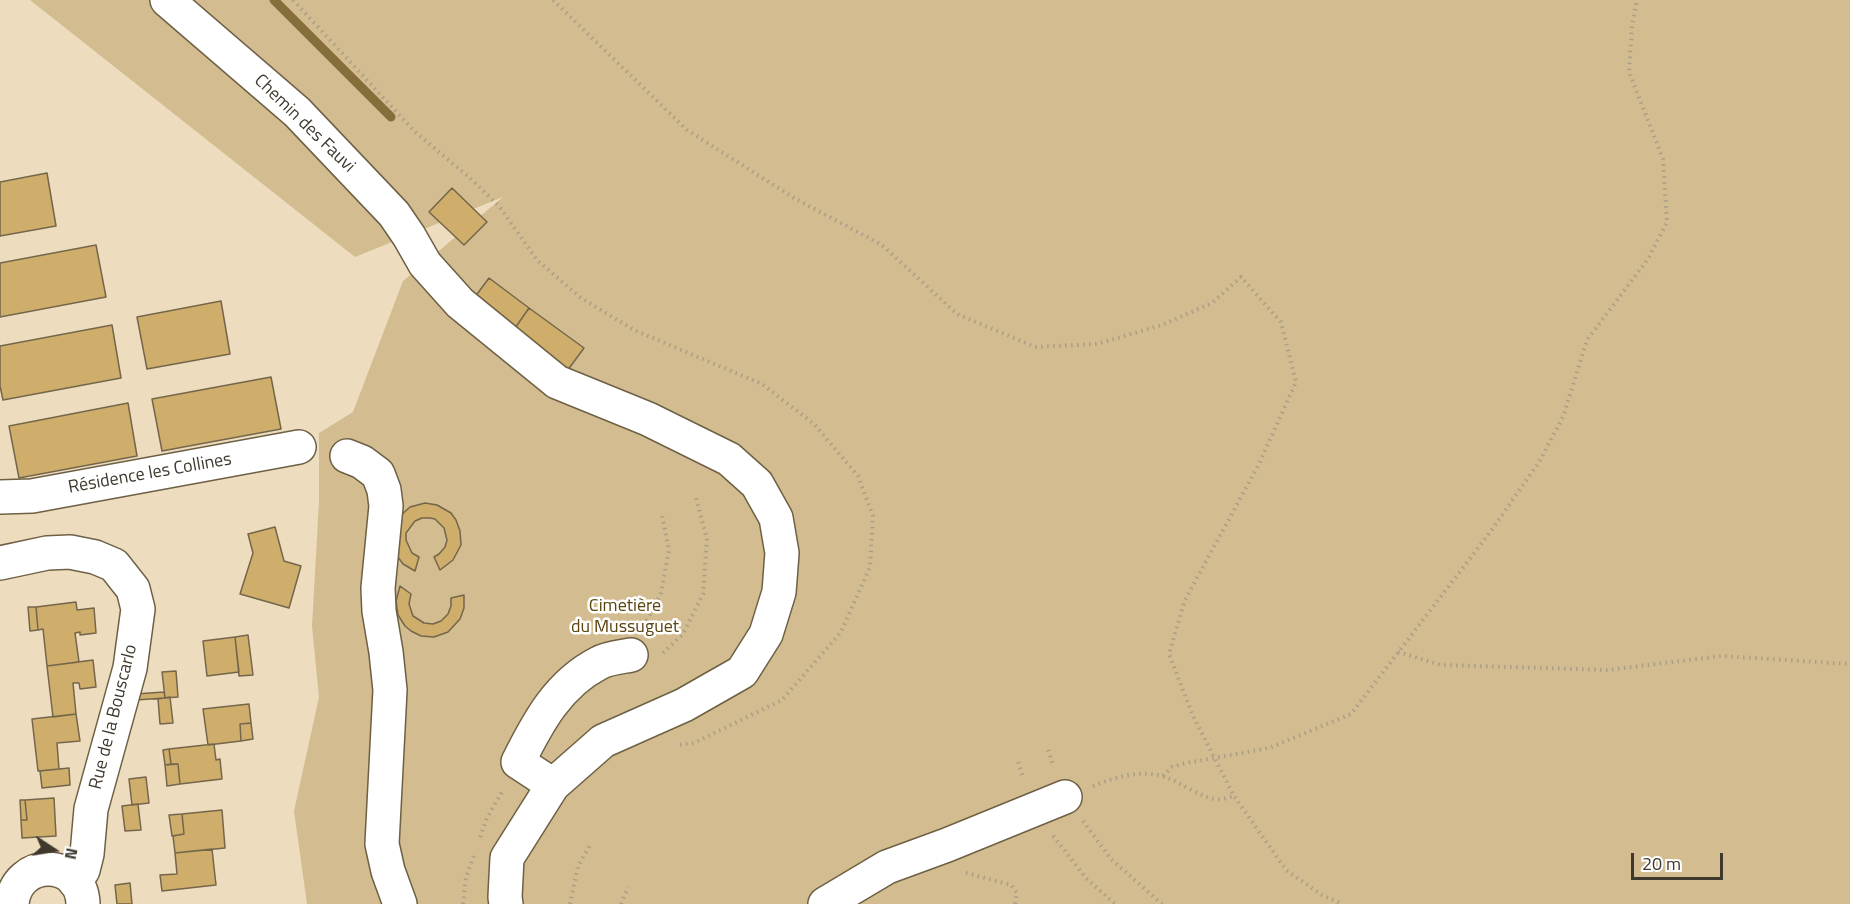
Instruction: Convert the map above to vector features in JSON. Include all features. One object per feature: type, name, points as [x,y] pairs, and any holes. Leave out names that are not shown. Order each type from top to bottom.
[{"type":"street","name":"Chemin des Fauvi","points":[[167,0],[297,112],[394,214],[425,264],[460,303],[557,382],[648,419],[729,459],[757,484],[776,518],[782,553],[779,592],[766,634],[742,672],[684,705],[603,741],[553,785],[507,858],[506,904]]},
{"type":"street","name":"Résidence les Collines","points":[[0,497],[32,496],[299,447]]},
{"type":"street","points":[[347,456],[362,462],[378,474],[387,506],[378,588],[390,690],[382,844],[388,871],[400,904]]},
{"type":"street","name":"Rue de la Bouscarlo","points":[[0,563],[47,553],[70,552],[95,557],[114,565],[133,589],[138,609],[130,668],[91,809],[87,831],[87,854],[79,893]]},
{"type":"street","points":[[553,785],[518,762],[536,726],[562,689],[600,662],[631,655]]},
{"type":"street","points":[[825,904],[887,867],[1065,797]]},
{"type":"street","points":[[9,892],[29,873],[40,869],[51,869],[62,871],[79,893]]},
{"type":"path","points":[[294,0],[414,131]]},
{"type":"path","points":[[553,0],[687,130],[794,198],[882,245],[957,314],[1035,347],[1097,344],[1162,325],[1212,303],[1241,277],[1281,322],[1296,382],[1259,464],[1185,600],[1169,654],[1193,716],[1234,796],[1286,870],[1322,895],[1342,904]]},
{"type":"path","points":[[1163,776],[1172,767],[1269,748],[1351,714],[1491,531],[1539,462],[1563,417],[1587,340],[1648,259],[1667,222],[1663,159],[1629,72],[1632,26],[1637,0]]},
{"type":"path","points":[[662,515],[669,550],[661,593],[631,655],[652,657],[666,652],[683,634],[703,594],[707,539],[696,498]]},
{"type":"path","points":[[1398,652],[1441,664],[1607,670],[1721,656],[1850,664]]},
{"type":"path","points":[[1048,750],[1065,797],[1110,858],[1162,904]]},
{"type":"path","points":[[1018,762],[1034,810],[1046,828],[1086,878],[1115,904]]},
{"type":"path","points":[[1065,797],[1114,778],[1144,774],[1163,776],[1216,800],[1234,796]]},
{"type":"path","points":[[570,904],[578,866],[590,844]]},
{"type":"path","points":[[932,850],[952,869],[1011,885],[1017,893],[1015,904]]},
{"type":"path","points":[[621,904],[628,887]]},
{"type":"green space","name":"Cimetière du Mussuguet","points":[[30,0],[1850,0],[1850,904],[307,904],[294,811],[319,697],[312,626],[319,502],[319,433],[353,412],[403,281],[503,197],[355,257]]},
{"type":"building","points":[[47,173],[56,226],[0,236],[0,182]]},
{"type":"building","points":[[452,188],[487,222],[464,245],[429,212]]},
{"type":"building","points":[[96,245],[106,297],[0,317],[0,263]]},
{"type":"building","points":[[489,278],[529,308],[513,331],[472,301]]},
{"type":"building","points":[[221,301],[230,354],[147,369],[137,317]]},
{"type":"building","points":[[529,308],[584,348],[567,371],[513,331]]},
{"type":"building","points":[[112,325],[121,378],[3,400],[0,386],[0,346]]},
{"type":"building","points":[[271,377],[281,429],[162,451],[152,399]]},
{"type":"building","points":[[128,403],[137,456],[19,478],[9,426]]},
{"type":"building","points":[[425,503],[437,505],[451,513],[460,531],[461,545],[453,560],[440,570],[434,557],[445,547],[447,540],[444,528],[435,519],[422,518],[415,521],[406,533],[406,540],[412,553],[419,557],[415,571],[403,564],[395,553],[399,517],[410,507]]},
{"type":"building","points":[[275,527],[284,561],[301,566],[289,608],[240,594],[253,553],[248,534]]},
{"type":"building","points":[[400,586],[411,594],[409,604],[413,616],[424,623],[433,624],[441,621],[448,614],[451,598],[464,595],[464,608],[460,619],[448,632],[434,637],[421,636],[411,631],[398,615],[396,601]]},
{"type":"building","points":[[76,602],[77,610],[94,608],[96,633],[80,635],[80,632],[75,633],[79,662],[47,666],[43,629],[38,630],[36,607]]},
{"type":"building","points":[[28,607],[36,607],[38,630],[30,631]]},
{"type":"building","points":[[248,635],[253,675],[239,676],[235,637]]},
{"type":"building","points":[[235,637],[239,672],[207,676],[203,641]]},
{"type":"building","points":[[93,660],[96,687],[80,689],[79,683],[73,683],[76,714],[53,717],[47,666]]},
{"type":"building","points":[[176,671],[178,697],[165,698],[162,672]]},
{"type":"building","points":[[164,692],[165,698],[136,700],[135,694]]},
{"type":"building","points":[[170,697],[173,723],[160,724],[158,699]]},
{"type":"building","points":[[249,704],[251,723],[240,724],[241,741],[208,745],[203,709]]},
{"type":"building","points":[[76,714],[80,741],[57,743],[59,769],[38,771],[32,719]]},
{"type":"building","points":[[251,723],[253,739],[241,741],[240,724]]},
{"type":"building","points":[[214,744],[216,760],[220,759],[222,779],[180,784],[178,764],[171,764],[169,749]]},
{"type":"building","points":[[169,749],[171,764],[165,765],[163,750]]},
{"type":"building","points":[[178,764],[180,784],[167,786],[165,765]]},
{"type":"building","points":[[69,768],[70,785],[42,788],[40,771]]},
{"type":"building","points":[[146,777],[149,803],[132,805],[129,779]]},
{"type":"building","points":[[54,798],[56,836],[22,838],[21,820],[27,820],[25,800]]},
{"type":"building","points":[[20,800],[25,800],[27,820],[21,820]]},
{"type":"building","points":[[138,804],[141,830],[125,831],[122,806]]},
{"type":"building","points":[[222,810],[225,848],[175,853],[173,836],[184,834],[182,814]]},
{"type":"building","points":[[182,814],[184,834],[172,836],[169,815]]},
{"type":"building","points":[[212,849],[216,885],[162,891],[160,875],[177,874],[175,853]]},
{"type":"building","points":[[130,883],[132,904],[117,904],[115,885]]},
{"type":"waterway","points":[[274,0],[391,117]]}]
